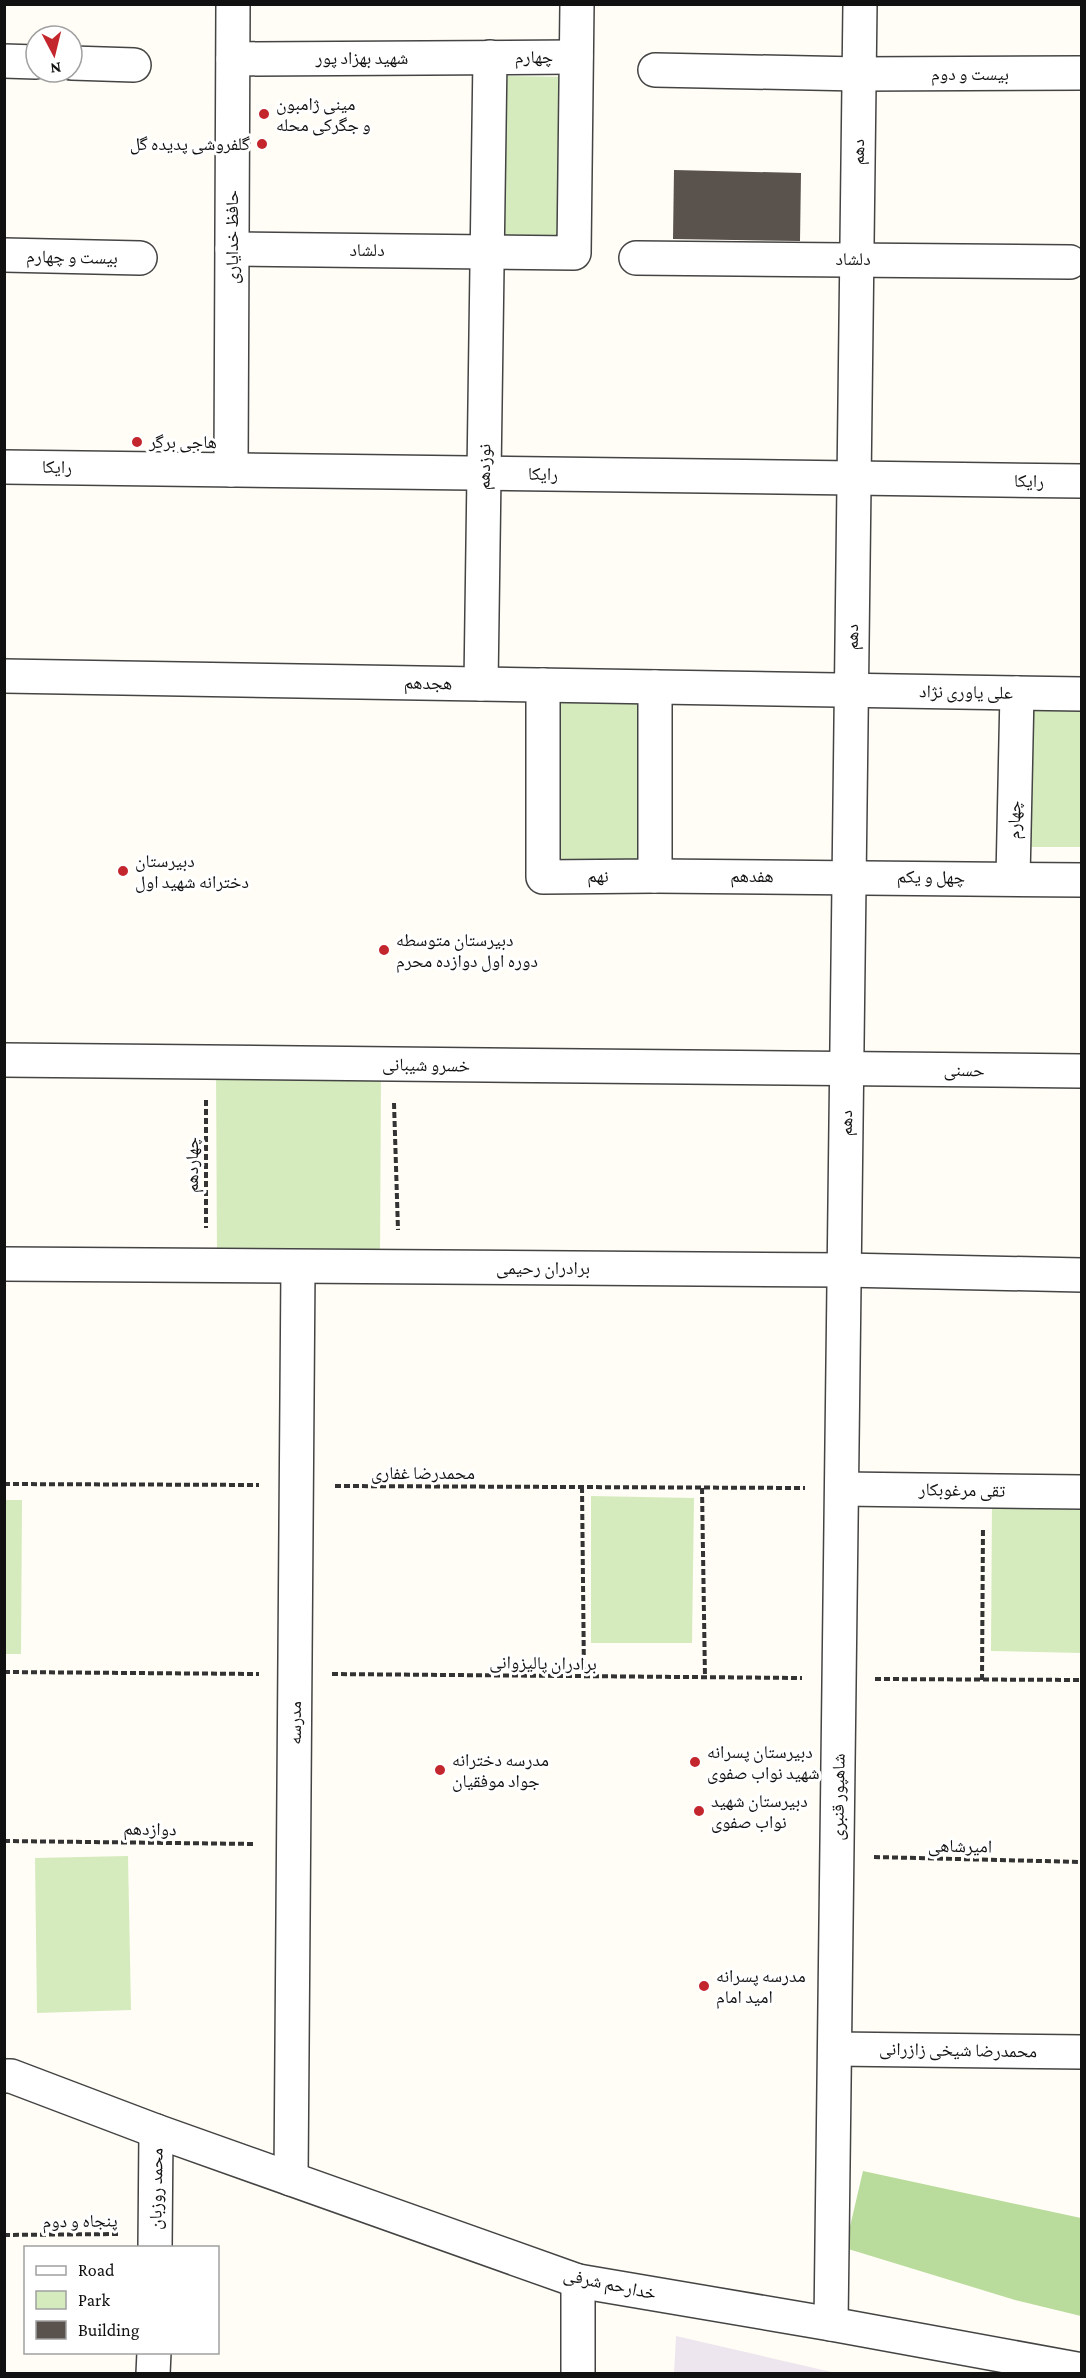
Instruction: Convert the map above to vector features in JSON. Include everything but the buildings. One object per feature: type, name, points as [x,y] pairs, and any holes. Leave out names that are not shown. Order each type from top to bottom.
[{"type":"street","name":"حافظ خدایاری","points":[[231,470],[233,4]]},
{"type":"street","points":[[576,57],[577,4]]},
{"type":"street","name":"دهم","points":[[844,1270],[860,4]]},
{"type":"street","name":"شهید بهزاد پور","points":[[233,59],[490,57]]},
{"type":"street","name":"چهارم","points":[[488,251],[490,57],[576,57],[574,253]]},
{"type":"street","points":[[4,61],[24,62]]},
{"type":"street","points":[[84,63],[134,65]]},
{"type":"street","points":[[655,70],[859,74]]},
{"type":"street","name":"بیست و دوم","points":[[859,74],[1082,74]]},
{"type":"street","name":"دلشاد","points":[[232,249],[574,253]]},
{"type":"street","name":"نوزدهم","points":[[481,684],[488,251]]},
{"type":"street","name":"بیست و چهارم","points":[[4,255],[140,258]]},
{"type":"street","name":"دلشاد","points":[[636,258],[1070,262]]},
{"type":"street","name":"رایکا","points":[[4,467],[1082,481]]},
{"type":"street","name":"هجدهم","points":[[4,676],[851,690]]},
{"type":"street","name":"نهم","points":[[543,685],[543,877],[655,876]]},
{"type":"street","points":[[654,687],[655,876]]},
{"type":"street","name":"علی یاوری نژاد","points":[[851,690],[1082,694]]},
{"type":"street","name":"چهارم","points":[[1013,878],[1017,693]]},
{"type":"street","name":"هفدهم","points":[[655,876],[849,876]]},
{"type":"street","name":"چهل و یکم","points":[[849,876],[1013,878]]},
{"type":"street","points":[[1013,878],[1082,880]]},
{"type":"street","name":"خسرو شیبانی","points":[[4,1060],[847,1069]]},
{"type":"street","name":"حسنی","points":[[847,1069],[1082,1071]]},
{"type":"street","name":"برادران رحیمی","points":[[4,1264],[844,1270],[1082,1275]]},
{"type":"street","name":"مدرسه","points":[[291,2178],[298,1267]]},
{"type":"street","name":"شاهپور قنبری","points":[[831,2324],[844,1270]]},
{"type":"street","name":"تقی مرغوبکار","points":[[842,1489],[1082,1492]]},
{"type":"street","name":"محمدرضا شیخی زازرانی","points":[[835,2049],[1082,2052]]},
{"type":"street","name":"خدارحم شرفی","points":[[4,2076],[11,2076],[156,2131],[578,2281],[1082,2370]]},
{"type":"street","name":"محمد روزبان","points":[[155,2240],[156,2131]]},
{"type":"street","points":[[578,2281],[578,2373]]},
{"type":"street","points":[[153,2354],[153,2373]]},
{"type":"path","name":"چهاردهم","points":[[206,1063],[206,1266]]},
{"type":"path","points":[[393,1065],[398,1267]]},
{"type":"path","name":"محمدرضا غفاری","points":[[4,1484],[842,1489]]},
{"type":"path","points":[[582,1487],[584,1677]]},
{"type":"path","points":[[702,1488],[705,1678]]},
{"type":"path","points":[[982,1680],[983,1491]]},
{"type":"path","name":"برادران پالیزوانی","points":[[4,1672],[1082,1680]]},
{"type":"path","name":"دوازدهم","points":[[4,1841],[294,1844]]},
{"type":"path","name":"امیرشاهی","points":[[837,1856],[1082,1862]]},
{"type":"path","name":"پنجاه و دوم","points":[[4,2235],[155,2240]]},
{"type":"shaded area","points":[[676,2336],[836,2373],[674,2373]]},
{"type":"green space","points":[[504,76],[569,77],[567,240],[502,239]]},
{"type":"green space","points":[[547,699],[649,699],[649,866],[547,866]]},
{"type":"green space","points":[[1026,711],[1081,711],[1081,847],[1024,847]]},
{"type":"green space","points":[[216,1072],[381,1075],[380,1253],[217,1255]]},
{"type":"green space","points":[[591,1496],[694,1498],[692,1643],[591,1643]]},
{"type":"green space","points":[[5,1500],[22,1500],[21,1654],[5,1654]]},
{"type":"green space","points":[[992,1501],[1081,1503],[1081,1653],[991,1651]]},
{"type":"green space","points":[[128,1856],[131,2010],[37,2013],[35,1858]]},
{"type":"green space","points":[[863,2171],[1081,2218],[1081,2316],[1015,2300],[845,2248]]},
{"type":"place","name":"مینی ژامبون و جگرکی محله","points":[[264,114]]},
{"type":"place","name":"گلفروشی پدیده گل","points":[[262,144]]},
{"type":"place","name":"هاجی برگر","points":[[137,442]]},
{"type":"place","name":"دبيرستان دخترانه شهید اول","points":[[123,871]]},
{"type":"place","name":"دبیرستان متوسطه دوره اول دوازده محرم","points":[[384,950]]},
{"type":"place","name":"دبیرستان پسرانه شهید نواب صفوی","points":[[695,1762]]},
{"type":"place","name":"مدرسه دخترانه جواد موفقیان","points":[[440,1770]]},
{"type":"place","name":"دبیرستان شهید نواب صفوی","points":[[699,1811]]},
{"type":"place","name":"مدرسه پسرانه امید امام","points":[[704,1986]]}]
